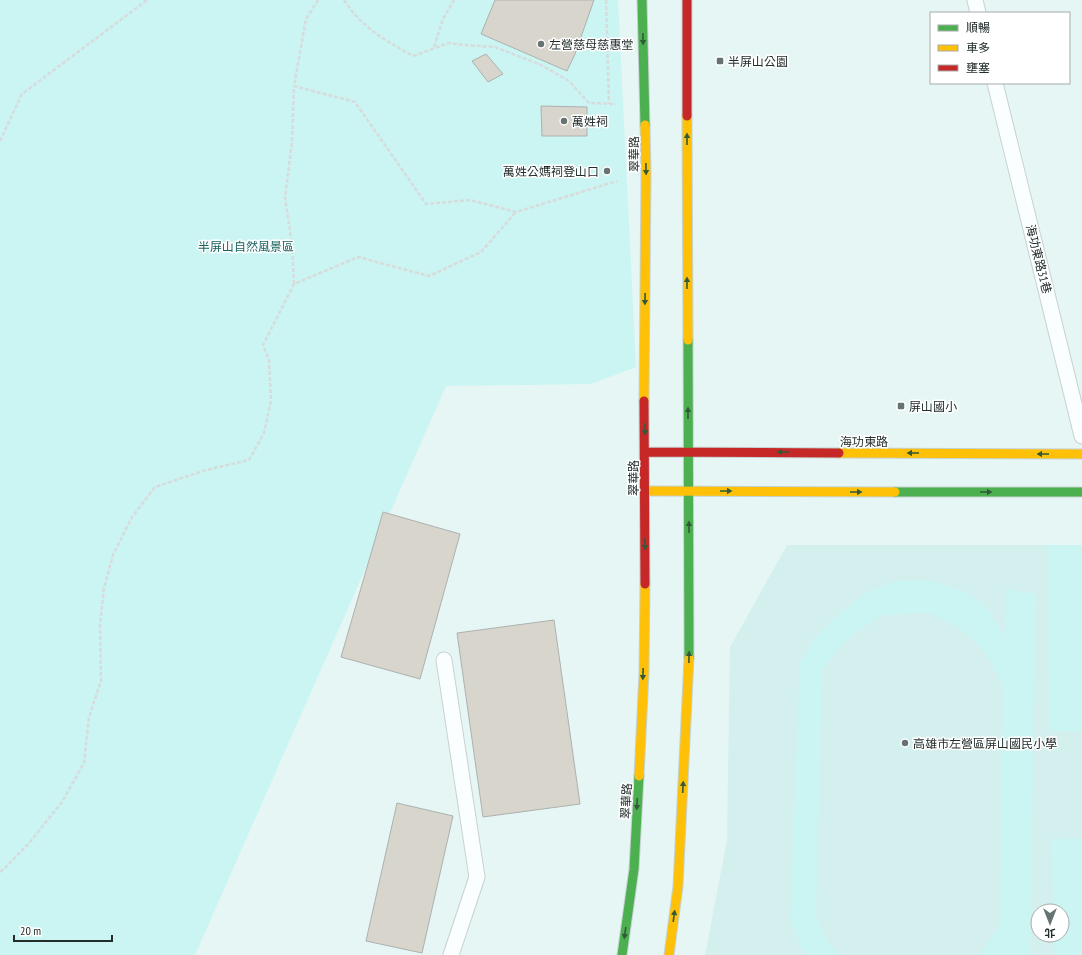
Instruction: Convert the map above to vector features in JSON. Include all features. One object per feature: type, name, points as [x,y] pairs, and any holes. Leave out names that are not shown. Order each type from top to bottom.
[{"type":"main road","name":"翠華路","points":[[622,955],[634,869],[644,673],[646,172],[642,0]]},
{"type":"main road","points":[[669,955],[678,886],[689,666],[687,0]]},
{"type":"main road","name":"海功東路","points":[[645,452],[1082,454]]},
{"type":"main road","points":[[645,491],[1082,492]]},
{"type":"lane","points":[[975,0],[978,12]]},
{"type":"lane","name":"海功東路31巷","points":[[995,84],[1082,436]]},
{"type":"lane","points":[[444,660],[477,877],[451,955]]},
{"type":"path","points":[[0,141],[22,94],[147,0]]},
{"type":"path","points":[[0,872],[30,842],[62,802],[84,763],[89,717],[101,681],[100,625],[104,588],[113,555],[132,517],[155,487],[206,470],[249,460],[264,433],[271,400],[269,360],[263,345],[294,284],[292,244],[285,198],[292,142],[294,86],[306,19],[318,0]]},
{"type":"path","points":[[344,0],[349,8],[369,29],[413,56],[449,43],[495,48],[541,65],[569,81],[589,104],[645,105]]},
{"type":"path","points":[[434,48],[443,19],[454,0]]},
{"type":"path","points":[[606,0],[609,104]]},
{"type":"path","points":[[294,86],[354,102],[426,204],[470,200],[516,212]]},
{"type":"path","points":[[294,284],[358,257],[429,276],[481,252],[516,212],[646,172]]},
{"type":"shaded area","name":"高雄市左營區屏山國民小學","points":[[787,545],[1082,545],[1082,955],[705,955],[727,840],[730,647]]},
{"type":"green space","name":"半屏山自然風景區","points":[[0,0],[618,0],[636,367],[591,384],[446,386],[195,955],[0,955]]},
{"type":"green space","points":[[1048,545],[1082,545],[1082,731],[1049,731]]},
{"type":"green space","points":[[929,580],[972,596],[989,612],[1005,637],[1006,589],[1036,594],[1030,955],[979,955],[1000,924],[1003,686],[991,662],[978,643],[957,627],[933,613],[905,613],[880,616],[859,630],[839,648],[822,670],[816,917],[828,942],[840,955],[808,955],[801,947],[790,920],[800,663],[814,640],[832,620],[865,593],[897,581]]},
{"type":"green space","points":[[1082,838],[1082,955],[1054,955],[1054,943],[1070,943],[1070,903],[1053,903],[1052,839]]},
{"type":"building","name":"左營慈母慈惠堂","points":[[495,0],[594,0],[575,54],[567,71],[481,34]]},
{"type":"building","points":[[486,54],[503,74],[488,82],[472,61]]},
{"type":"building","name":"萬姓祠","points":[[541,106],[587,107],[587,136],[542,136]]},
{"type":"building","points":[[383,512],[460,534],[420,679],[341,657]]},
{"type":"building","points":[[554,620],[580,804],[483,817],[457,633]]},
{"type":"building","points":[[397,803],[453,816],[422,953],[366,941]]},
{"type":"traffic: fast","points":[[642,0],[645,125]]},
{"type":"traffic: fast","points":[[688,340],[689,658]]},
{"type":"traffic: fast","points":[[895,492],[1082,492]]},
{"type":"traffic: fast","points":[[622,955],[634,869],[639,776]]},
{"type":"traffic: slow","points":[[687,116],[688,340]]},
{"type":"traffic: slow","points":[[644,401],[645,125]]},
{"type":"traffic: slow","points":[[839,453],[1082,454]]},
{"type":"traffic: slow","points":[[645,491],[895,492]]},
{"type":"traffic: slow","points":[[639,776],[644,673],[645,584]]},
{"type":"traffic: slow","points":[[669,955],[678,886],[689,658]]},
{"type":"traffic: jam","points":[[687,0],[687,116]]},
{"type":"traffic: jam","points":[[644,401],[645,584]]},
{"type":"traffic: jam","points":[[645,452],[839,453]]},
{"type":"place","name":"左營慈母慈惠堂","points":[[541,44]]},
{"type":"place","name":"半屏山公園","points":[[720,61]]},
{"type":"place","name":"萬姓祠","points":[[564,121]]},
{"type":"place","name":"萬姓公媽祠登山口","points":[[607,171]]},
{"type":"place","name":"屏山國小","points":[[901,406]]},
{"type":"place","name":"高雄市左營區屏山國民小學","points":[[905,743]]}]
